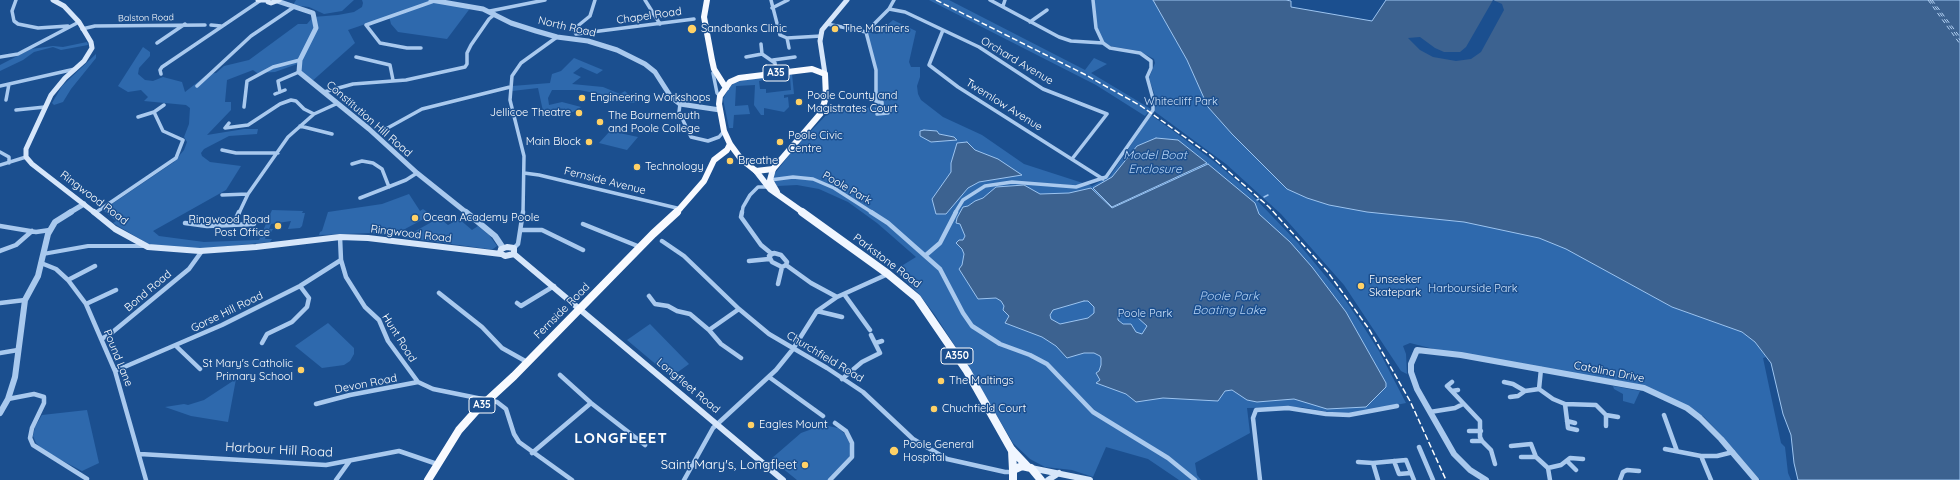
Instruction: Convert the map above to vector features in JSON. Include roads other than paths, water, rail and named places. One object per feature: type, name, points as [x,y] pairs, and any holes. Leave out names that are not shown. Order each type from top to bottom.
[{"type":"highway","points":[[707,0],[704,17],[714,70],[726,88]]},
{"type":"highway","name":"A35","points":[[714,70],[724,76],[739,78],[812,69],[821,71],[825,74]]},
{"type":"highway","points":[[756,171],[770,170],[821,113],[826,97],[825,74]]},
{"type":"highway","name":"A35","points":[[720,98],[730,82],[739,78]]},
{"type":"highway","name":"Parkstone Road","points":[[720,98],[720,110],[724,131],[730,144],[741,159],[756,171]]},
{"type":"highway","name":"Fernside Road","points":[[428,480],[459,430],[640,247],[681,209],[704,181],[714,160],[727,150],[730,144]]},
{"type":"highway","points":[[714,160],[729,155],[741,159]]},
{"type":"main road","points":[[26,157],[26,149],[55,89],[89,56],[92,48],[91,42],[79,22],[64,6],[54,0]]},
{"type":"main road","points":[[258,0],[268,0],[271,3],[278,1]]},
{"type":"main road","points":[[825,74],[820,41],[821,36],[827,24],[846,0]]},
{"type":"main road","points":[[812,69],[819,67],[822,60]]},
{"type":"main road","name":"Ringwood Road","points":[[26,157],[32,164],[115,229],[148,247],[202,251],[256,247],[340,237],[374,239],[487,253],[502,251],[509,256],[514,251]]},
{"type":"main road","points":[[769,184],[770,170]]},
{"type":"main road","name":"Parkstone Road","points":[[756,171],[778,194],[888,274],[917,298],[967,371],[1011,448],[1041,480]]},
{"type":"main road","points":[[514,251],[579,308]]},
{"type":"main road","name":"Longfleet Road","points":[[579,308],[784,480]]},
{"type":"main road","name":"Parkstone Road","points":[[1011,448],[1013,474]]},
{"type":"main road","points":[[1013,474],[1022,466],[1090,480]]},
{"type":"main road","points":[[1048,480],[1059,473]]},
{"type":"street","points":[[16,0],[13,6],[14,21],[23,26],[47,28],[70,26]]},
{"type":"street","points":[[161,74],[160,70],[162,67],[261,0]]},
{"type":"street","points":[[421,48],[407,48],[380,43],[366,24],[432,0]]},
{"type":"street","name":"North Road","points":[[432,0],[490,11],[511,22],[557,37],[588,41],[637,59],[654,72],[671,97],[680,104]]},
{"type":"street","points":[[490,11],[545,0]]},
{"type":"street","name":"Chapel Road","points":[[595,0],[590,16],[574,29],[576,34],[694,19]]},
{"type":"street","points":[[645,0],[660,24]]},
{"type":"street","points":[[771,0],[780,35],[787,38],[821,36]]},
{"type":"street","points":[[772,8],[788,0]]},
{"type":"street","points":[[866,32],[889,9],[894,0]]},
{"type":"street","points":[[990,0],[1053,35],[1065,39],[1103,43]]},
{"type":"street","points":[[1003,6],[1005,0]]},
{"type":"street","points":[[926,255],[940,243],[963,200],[986,186],[1012,182],[1076,187],[1103,179],[1109,174],[1153,109],[1153,99],[1146,77],[1151,61],[1140,53],[1110,48],[1103,43],[1096,28],[1093,0]]},
{"type":"street","points":[[278,1],[308,10],[312,13],[316,28],[300,60],[299,72],[278,81],[280,92]]},
{"type":"street","points":[[198,86],[208,74],[246,40],[294,7]]},
{"type":"street","name":"Orchard Avenue","points":[[889,9],[905,12],[979,47],[1043,89],[1107,114],[1072,159]]},
{"type":"street","points":[[1030,22],[1047,10]]},
{"type":"street","points":[[324,92],[353,84],[406,80],[465,67],[467,64],[467,53],[489,20],[495,14]]},
{"type":"street","points":[[0,57],[18,54],[79,22]]},
{"type":"street","points":[[157,43],[185,24]]},
{"type":"street","name":"Balston Road","points":[[82,29],[95,26],[185,24],[211,26]]},
{"type":"street","points":[[827,24],[866,32]]},
{"type":"street","points":[[211,26],[222,26]]},
{"type":"street","name":"Twemlow Avenue","points":[[942,30],[929,65],[958,87],[1103,179]]},
{"type":"street","points":[[866,32],[876,70],[876,102],[882,102],[882,109]]},
{"type":"street","points":[[514,251],[518,244],[521,230],[524,156],[510,100],[512,76],[521,63],[557,37]]},
{"type":"street","points":[[787,38],[789,48]]},
{"type":"street","points":[[761,44],[762,54]]},
{"type":"street","points":[[746,57],[762,54],[773,60],[795,57]]},
{"type":"street","points":[[356,57],[390,65],[392,69],[392,80]]},
{"type":"street","points":[[244,107],[247,81],[273,67],[300,60]]},
{"type":"street","points":[[773,60],[775,63],[776,73]]},
{"type":"street","points":[[0,86],[75,69]]},
{"type":"street","points":[[702,107],[720,98],[717,93],[714,70]]},
{"type":"street","name":"Constitution Hill Road","points":[[299,72],[308,82],[324,92],[336,104],[369,129],[417,173],[495,236],[502,251]]},
{"type":"street","points":[[6,100],[9,84]]},
{"type":"street","points":[[384,130],[422,109],[510,87]]},
{"type":"street","points":[[276,94],[285,90]]},
{"type":"street","points":[[229,123],[225,128],[248,125],[280,104],[290,100],[296,101],[304,109],[314,114]]},
{"type":"street","points":[[233,225],[248,194],[288,137],[314,114],[336,104]]},
{"type":"street","points":[[720,110],[680,104],[679,112],[688,134],[694,139],[708,142],[719,137],[724,131]]},
{"type":"street","points":[[138,117],[154,112],[164,105]]},
{"type":"street","points":[[16,110],[45,107]]},
{"type":"street","points":[[95,213],[176,158],[183,140],[163,130],[154,112]]},
{"type":"street","points":[[300,126],[332,134]]},
{"type":"street","points":[[222,150],[236,153],[278,153]]},
{"type":"street","points":[[0,152],[9,157],[9,163]]},
{"type":"street","points":[[0,165],[26,157]]},
{"type":"street","points":[[352,164],[363,159],[370,161],[382,169],[389,187]]},
{"type":"street","points":[[360,198],[406,180],[417,173]]},
{"type":"street","name":"Fernside Avenue","points":[[524,173],[539,175],[681,209]]},
{"type":"street","name":"Poole Park","points":[[772,254],[761,245],[742,217],[743,207],[750,195],[758,186],[793,177],[813,179],[834,188],[888,223],[926,255],[940,269],[963,313],[972,326],[1000,344],[1030,355],[1047,364],[1093,412],[1168,458],[1195,480]]},
{"type":"street","points":[[222,195],[248,194]]},
{"type":"street","points":[[0,413],[2,407],[8,399],[15,377],[25,300],[38,276],[50,230],[55,222],[64,215],[84,204]]},
{"type":"street","points":[[184,223],[207,226],[254,224]]},
{"type":"street","points":[[583,224],[640,247]]},
{"type":"street","points":[[0,226],[32,231],[50,230]]},
{"type":"street","points":[[521,230],[542,230],[583,250]]},
{"type":"street","points":[[0,251],[12,247],[32,231]]},
{"type":"street","name":"Hunt Road","points":[[340,237],[341,260],[346,277],[365,307],[379,320],[388,340],[418,382]]},
{"type":"street","name":"Churchfield Road","points":[[662,241],[684,256],[740,310],[768,334],[827,368],[863,392],[913,439],[947,459],[1013,474]]},
{"type":"street","points":[[43,254],[88,246],[120,245],[148,247]]},
{"type":"street","name":"Bond Road","points":[[101,339],[109,335],[188,269],[202,251]]},
{"type":"street","points":[[749,261],[769,258],[772,254],[777,253],[784,257],[787,262],[784,266],[778,284]]},
{"type":"street","points":[[769,258],[772,262],[784,266],[837,297]]},
{"type":"street","name":"Gorse Hill Road","points":[[115,370],[222,326],[300,286],[341,260]]},
{"type":"street","name":"Pound Lane","points":[[41,263],[56,269],[68,280],[86,304],[115,370],[140,454],[146,480]]},
{"type":"street","points":[[68,280],[95,266]]},
{"type":"street","points":[[684,480],[716,424],[769,377],[793,349],[802,331],[817,310],[837,297],[888,274]]},
{"type":"street","points":[[262,343],[267,334],[304,312],[310,301],[308,294],[300,286]]},
{"type":"street","points":[[517,303],[521,306],[554,286]]},
{"type":"street","points":[[86,304],[116,290]]},
{"type":"street","points":[[439,293],[482,327],[502,348],[527,362]]},
{"type":"street","points":[[842,379],[862,362],[878,354],[880,350],[871,332],[844,294]]},
{"type":"street","points":[[649,296],[655,304],[669,303],[677,311],[690,314],[709,330],[721,344],[741,358]]},
{"type":"street","points":[[0,303],[25,300]]},
{"type":"street","points":[[709,330],[740,310]]},
{"type":"street","points":[[817,310],[842,317]]},
{"type":"street","points":[[876,343],[882,341]]},
{"type":"street","points":[[176,346],[200,369]]},
{"type":"street","points":[[0,353],[18,350]]},
{"type":"street","name":"Catalina Drive","points":[[1429,412],[1413,381],[1411,372],[1411,364],[1417,350],[1461,355],[1644,388],[1672,400],[1700,418],[1733,452],[1756,480]]},
{"type":"street","points":[[1539,389],[1540,369]]},
{"type":"street","points":[[560,375],[591,403],[645,445]]},
{"type":"street","points":[[769,377],[823,416]]},
{"type":"street","points":[[418,382],[433,389],[489,399],[506,409],[516,438],[532,453],[572,480]]},
{"type":"street","name":"Devon Road","points":[[316,404],[350,395],[409,385],[418,382]]},
{"type":"street","points":[[1450,382],[1447,386],[1479,418],[1481,424],[1480,431],[1482,441],[1491,450],[1495,464]]},
{"type":"street","points":[[1504,382],[1513,384],[1525,391]]},
{"type":"street","points":[[1510,397],[1518,396],[1525,391],[1539,389],[1553,399],[1565,404],[1596,405],[1606,414],[1618,417]]},
{"type":"street","points":[[1452,391],[1458,390]]},
{"type":"street","points":[[8,399],[34,394],[44,397],[44,403],[32,428],[30,438],[33,445],[87,480]]},
{"type":"street","points":[[1596,399],[1596,405]]},
{"type":"street","points":[[532,453],[591,403]]},
{"type":"street","points":[[1464,404],[1455,408],[1429,412],[1454,454],[1470,470],[1486,480]]},
{"type":"street","points":[[1565,404],[1568,428],[1577,430]]},
{"type":"street","points":[[1260,480],[1253,414],[1256,410],[1288,408],[1326,414],[1349,415],[1397,406]]},
{"type":"street","points":[[1606,414],[1606,426]]},
{"type":"street","points":[[1664,415],[1676,451]]},
{"type":"street","points":[[1567,421],[1575,423]]},
{"type":"street","points":[[830,480],[852,457],[852,443],[846,431],[835,423]]},
{"type":"street","points":[[1469,431],[1480,431]]},
{"type":"street","points":[[1472,441],[1482,441]]},
{"type":"street","points":[[1511,446],[1531,444],[1536,457],[1548,468],[1550,480]]},
{"type":"street","points":[[1419,447],[1433,480]]},
{"type":"street","points":[[1665,449],[1701,456],[1717,456],[1733,452]]},
{"type":"street","name":"Harbour Hill Road","points":[[140,454],[146,453],[326,464],[349,462],[399,451],[437,464]]},
{"type":"street","points":[[1701,456],[1711,480]]},
{"type":"street","points":[[1521,457],[1536,457]]},
{"type":"street","points":[[1548,468],[1560,465],[1570,458],[1575,457],[1583,459]]},
{"type":"street","points":[[1358,462],[1373,463],[1406,460],[1414,480]]},
{"type":"street","points":[[1394,461],[1399,474],[1411,473]]},
{"type":"street","points":[[1567,461],[1576,470]]},
{"type":"street","points":[[336,480],[349,462]]},
{"type":"street","points":[[1373,463],[1378,480]]},
{"type":"street","points":[[1620,480],[1623,472],[1626,470],[1639,471]]},
{"type":"water","points":[[1153,0],[1286,0],[1291,1],[1291,7],[1372,21],[1386,0],[1960,0],[1960,480],[1798,480],[1794,463],[1791,435],[1783,414],[1771,363],[1755,342],[1742,332],[1672,307],[1566,249],[1539,238],[1464,222],[1367,212],[1329,205],[1307,198],[1287,189],[1232,134],[1208,107],[1187,60]]},
{"type":"water","points":[[920,131],[937,131],[939,134],[954,137],[957,140],[931,142],[920,136]]},
{"type":"water","name":"Model Boat Enclosure","points":[[1156,138],[1178,140],[1207,163],[1112,207],[1093,188],[1112,177],[1137,146]]},
{"type":"water","points":[[967,142],[975,150],[998,159],[1022,175],[979,182],[968,188],[946,214],[936,214],[932,199],[951,172],[951,163],[957,143]]},
{"type":"water","name":"Poole Park Boating Lake","points":[[1208,164],[1255,203],[1259,214],[1290,242],[1312,267],[1346,312],[1386,383],[1386,387],[1366,407],[1327,409],[1294,399],[1257,402],[1247,400],[1232,390],[1225,391],[1218,401],[1163,398],[1136,402],[1126,394],[1096,383],[1100,380],[1096,373],[1099,371],[1101,365],[1100,356],[1094,353],[1084,353],[1067,358],[1056,346],[1042,337],[1005,323],[1009,316],[1003,310],[1004,306],[1001,301],[996,298],[978,299],[959,269],[962,265],[964,254],[962,249],[956,243],[959,240],[963,240],[965,236],[960,224],[956,223],[957,218],[963,207],[983,198],[996,187],[1024,185],[1040,194],[1069,193],[1091,188],[1112,208]],"holes":[[[1088,301],[1094,307],[1094,313],[1088,318],[1060,324],[1051,319],[1050,315],[1053,310]],[[1127,313],[1137,317],[1147,326],[1142,334],[1136,332],[1131,324],[1123,324],[1118,320],[1118,316]]]},
{"type":"waterway","points":[[1264,197],[1268,195]]},
{"type":"railway","points":[[936,0],[1084,74],[1141,106],[1210,155],[1269,207],[1327,271],[1369,329],[1410,401],[1446,480]]},
{"type":"place","name":"Sandbanks Clinic","points":[[692,29]]},
{"type":"place","name":"The Mariners","points":[[835,29]]},
{"type":"place","name":"Engineering Workshops","points":[[582,98]]},
{"type":"place","name":"Poole County and Magistrates Court","points":[[799,102]]},
{"type":"place","name":"Jellicoe Theatre","points":[[579,113]]},
{"type":"place","name":"The Bournemouth and Poole College","points":[[600,122]]},
{"type":"place","name":"Main Block","points":[[589,142]]},
{"type":"place","name":"Poole Civic Centre","points":[[780,142]]},
{"type":"place","name":"Breathe","points":[[730,161]]},
{"type":"place","name":"Technology","points":[[637,167]]},
{"type":"place","name":"Ocean Academy Poole","points":[[415,218]]},
{"type":"place","name":"Ringwood Road Post Office","points":[[278,226]]},
{"type":"place","name":"Funseeker Skatepark","points":[[1361,286]]},
{"type":"place","name":"St Mary's Catholic Primary School","points":[[301,370]]},
{"type":"place","name":"The Maltings","points":[[941,381]]},
{"type":"place","name":"Chuchfield Court","points":[[934,409]]},
{"type":"place","name":"Eagles Mount","points":[[751,425]]},
{"type":"place","name":"Poole General Hospital","points":[[894,451]]},
{"type":"place","name":"Saint Mary's, Longfleet","points":[[805,465]]},
{"type":"district","name":"LONGFLEET","points":[[621,438]]},
{"type":"park label","name":"Whitecliff Park","points":[[1181,102]]},
{"type":"park label","name":"Harbourside Park","points":[[1473,289]]}]
